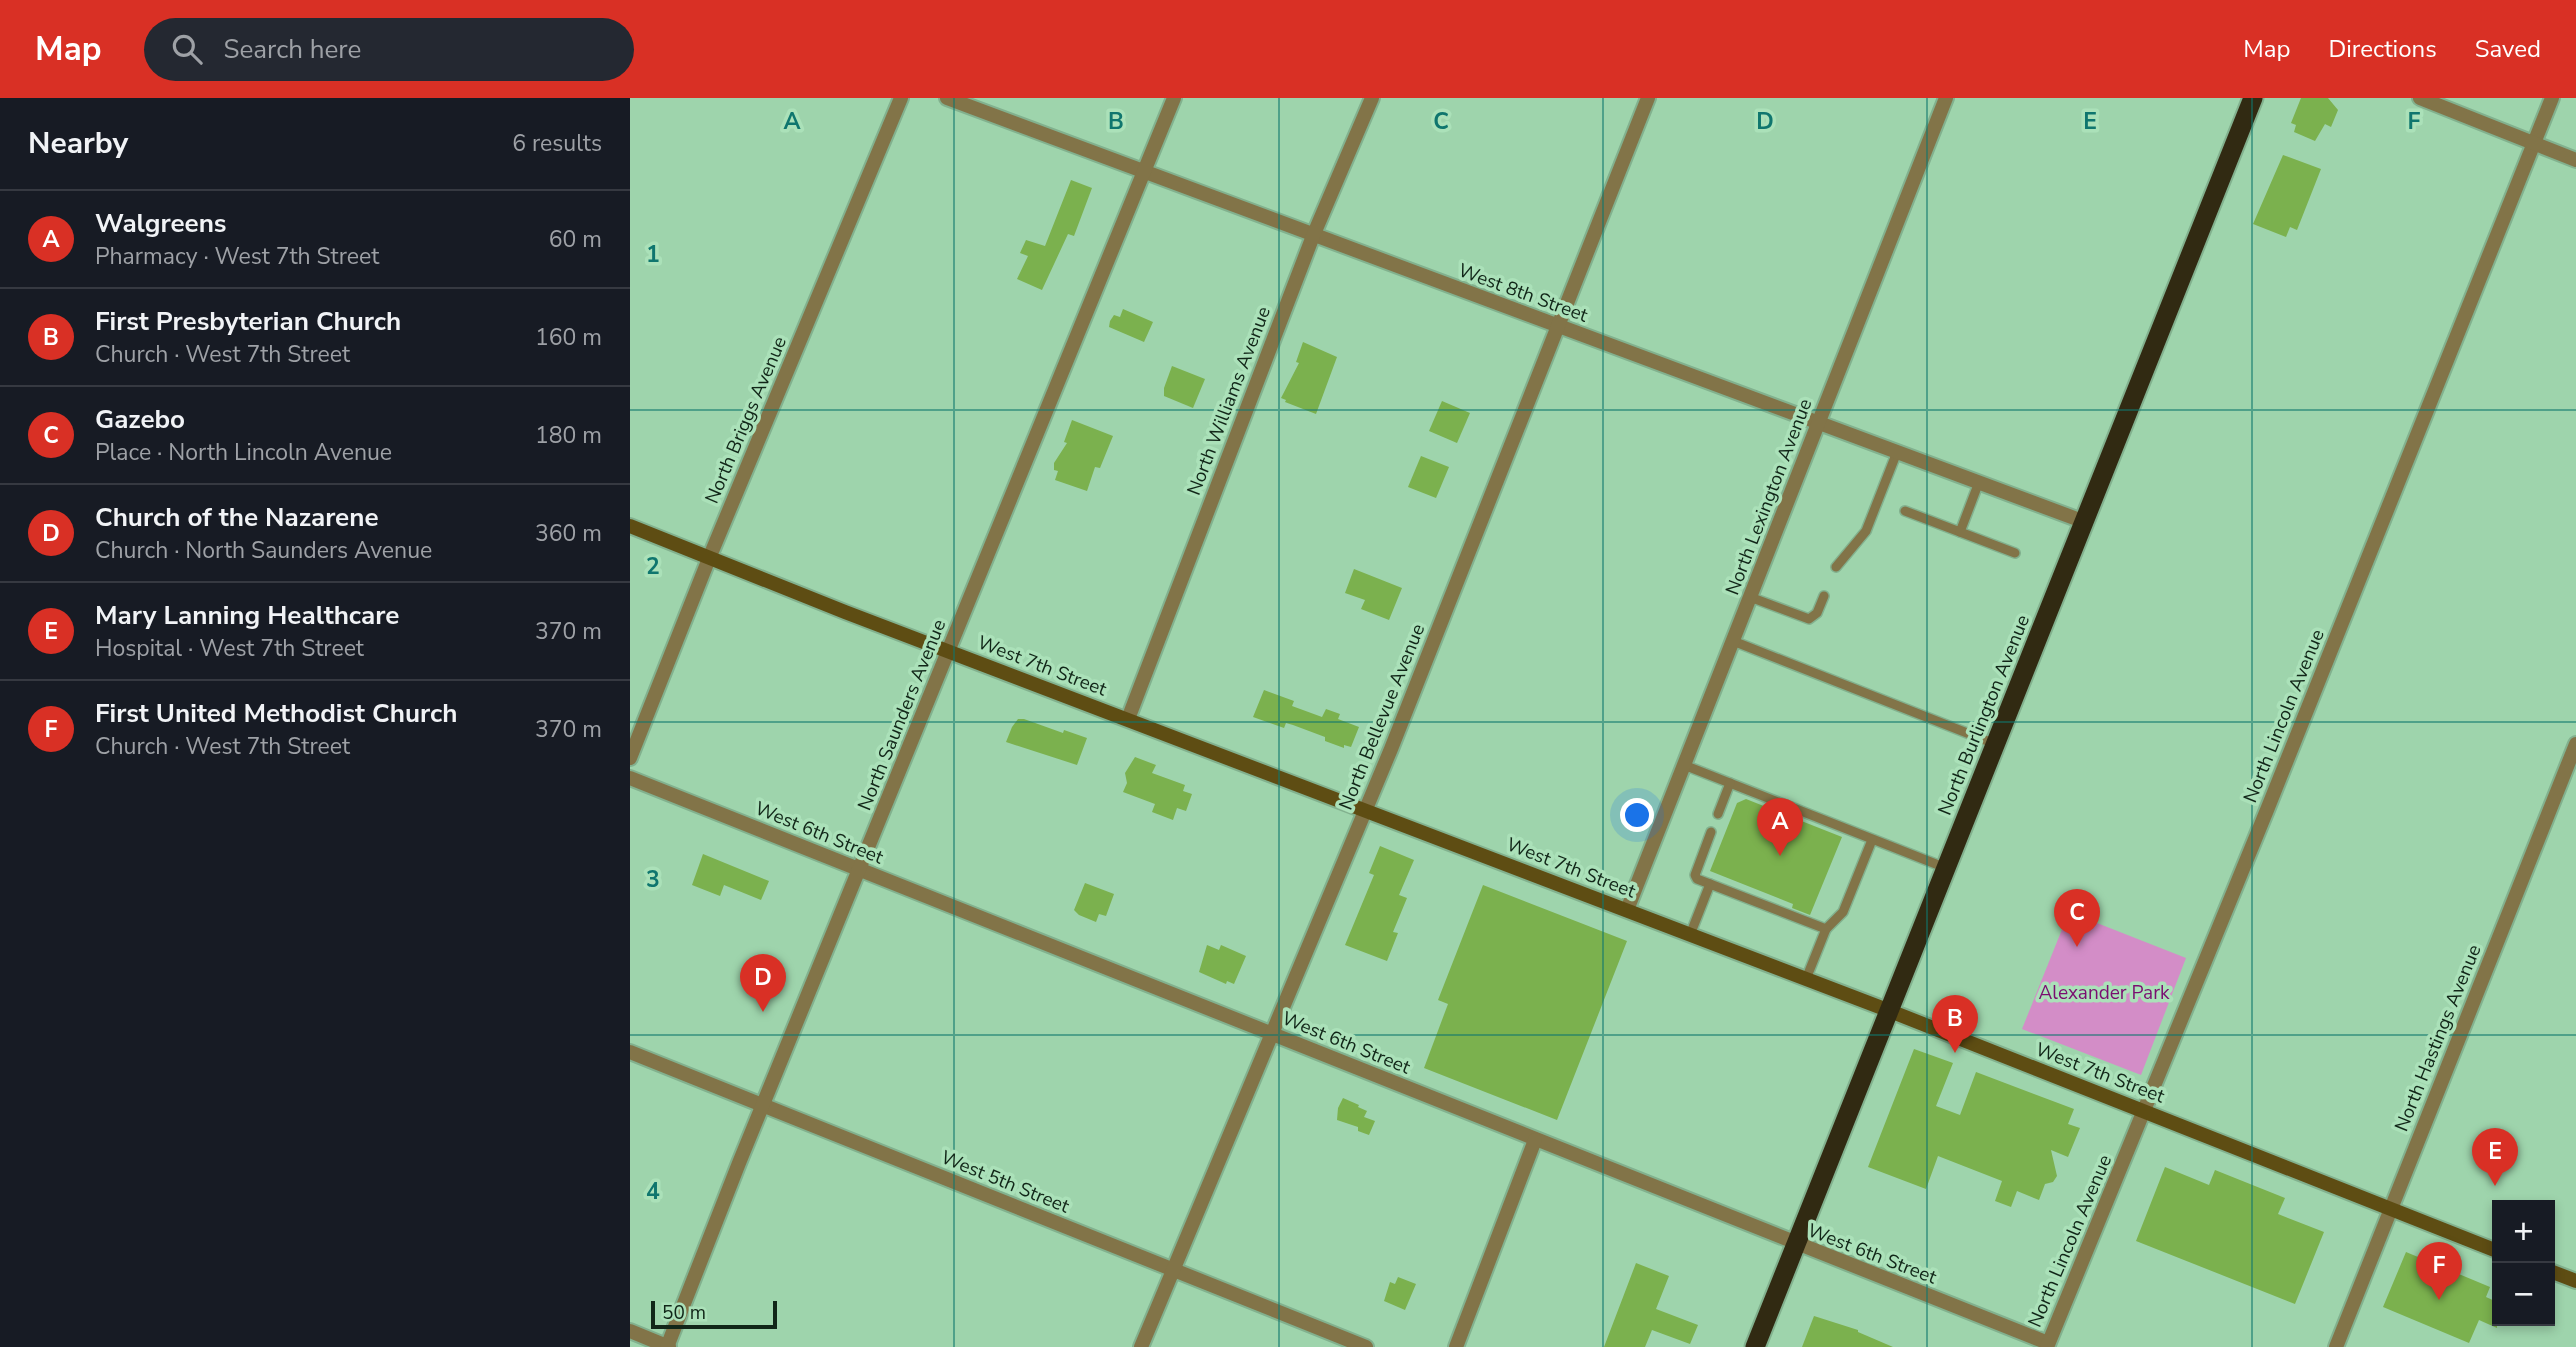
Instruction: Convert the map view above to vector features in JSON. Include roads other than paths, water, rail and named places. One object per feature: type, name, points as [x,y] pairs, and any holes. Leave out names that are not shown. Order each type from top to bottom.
[{"type":"highway","name":"North Burlington Avenue","points":[[1755,1347],[2252,98]]},
{"type":"main road","name":"West 7th Street","points":[[630,526],[2145,1110],[2492,1249]]},
{"type":"main road","points":[[2555,1273],[2576,1281]]},
{"type":"street","name":"North Briggs Avenue","points":[[630,758],[710,556],[901,98]]},
{"type":"street","name":"West 8th Street","points":[[947,98],[2085,522]]},
{"type":"street","name":"North Saunders Avenue","points":[[668,1347],[762,1107],[1174,98]]},
{"type":"street","name":"North Williams Avenue","points":[[1128,719],[1313,236],[1372,98]]},
{"type":"street","name":"North Bellevue Avenue","points":[[1141,1347],[1365,810],[1648,98]]},
{"type":"street","name":"North Lexington Avenue","points":[[1627,910],[1946,98]]},
{"type":"street","points":[[2420,98],[2576,160]]},
{"type":"street","name":"North Lincoln Avenue","points":[[2047,1345],[2145,1110],[2552,98]]},
{"type":"street","name":"North Hastings Avenue","points":[[2336,1347],[2576,744]]},
{"type":"street","name":"West 6th Street","points":[[630,778],[2047,1345]]},
{"type":"street","name":"West 5th Street","points":[[630,1052],[1366,1347]]},
{"type":"street","points":[[1456,1347],[1535,1140]]},
{"type":"street","points":[[630,1332],[668,1347]]},
{"type":"lane","points":[[1836,566],[1866,531],[1898,452]]},
{"type":"lane","points":[[1961,532],[1979,482]]},
{"type":"lane","points":[[1905,511],[2015,553]]},
{"type":"lane","points":[[1750,597],[1809,619],[1817,614],[1824,596]]},
{"type":"lane","points":[[1733,640],[1996,745]]},
{"type":"lane","points":[[1684,765],[1947,868]]},
{"type":"lane","points":[[1718,814],[1730,783]]},
{"type":"lane","points":[[1712,832],[1695,875],[1697,879],[1826,929]]},
{"type":"lane","points":[[1806,979],[1826,929],[1843,912],[1872,840]]},
{"type":"lane","points":[[1690,935],[1710,884]]},
{"type":"place","name":"Walgreens","points":[[1780,856]]},
{"type":"place","name":"Gazebo","points":[[2077,947]]},
{"type":"place","name":"Church of the Nazarene","points":[[763,1012]]},
{"type":"place","name":"First Presbyterian Church","points":[[1955,1053]]},
{"type":"place","name":"Mary Lanning Healthcare","points":[[2495,1186]]},
{"type":"place","name":"First United Methodist Church","points":[[2439,1300]]},
{"type":"park label","name":"Alexander Park","points":[[2104,993]]}]
